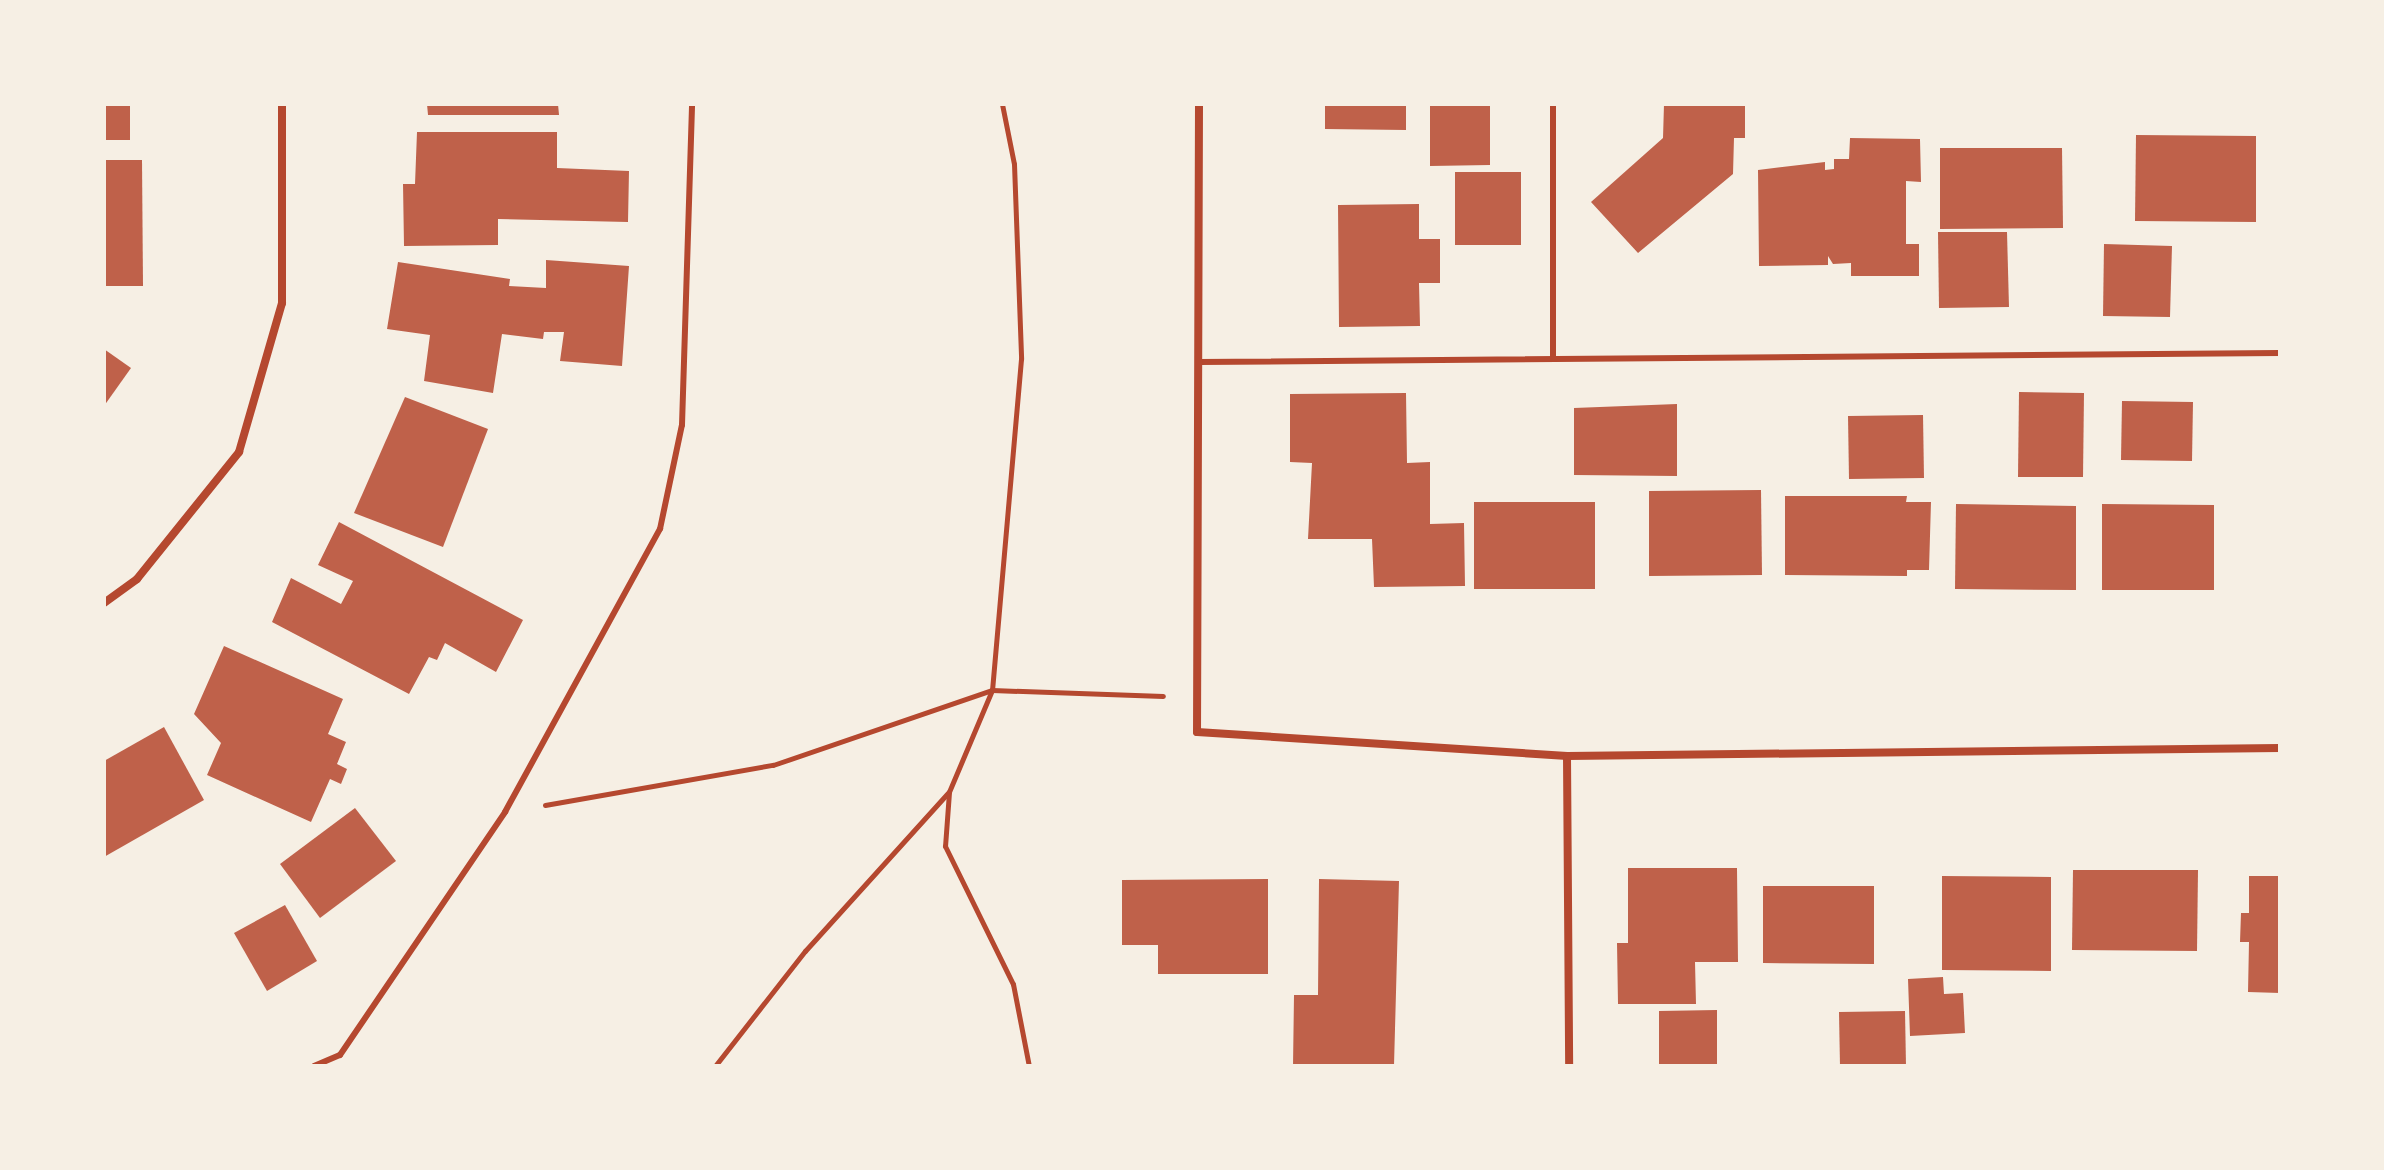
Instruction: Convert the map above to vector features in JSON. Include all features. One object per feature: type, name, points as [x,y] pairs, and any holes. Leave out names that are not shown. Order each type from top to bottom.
[{"type":"street","points":[[104,603],[137,579],[239,452],[282,303],[282,104]]},
{"type":"street","points":[[1199,104],[1197,732],[1567,756],[2280,748]]},
{"type":"street","points":[[1567,756],[1569,1066]]},
{"type":"lane","points":[[314,1066],[340,1055],[505,812],[660,529],[682,425],[692,104]]},
{"type":"lane","points":[[1553,104],[1553,359]]},
{"type":"lane","points":[[1199,362],[2280,353]]},
{"type":"path","points":[[1002,104],[1014,164],[1021,359],[992,690],[949,792],[945,846],[1013,984],[1029,1066]]},
{"type":"path","points":[[505,812],[773,765],[992,690],[1197,697]]},
{"type":"path","points":[[715,1066],[805,951],[949,792]]},
{"type":"building","points":[[104,104],[130,104],[130,140],[104,140]]},
{"type":"building","points":[[427,104],[558,104],[559,115],[428,115]]},
{"type":"building","points":[[1325,104],[1406,104],[1406,130],[1325,129]]},
{"type":"building","points":[[1430,104],[1490,104],[1490,165],[1430,166]]},
{"type":"building","points":[[1664,104],[1745,104],[1745,138],[1734,138],[1733,174],[1638,253],[1591,202],[1663,138]]},
{"type":"building","points":[[417,132],[557,132],[557,168],[629,171],[628,222],[498,219],[498,245],[404,246],[403,184],[415,184]]},
{"type":"building","points":[[2136,135],[2256,136],[2256,222],[2135,221]]},
{"type":"building","points":[[1850,138],[1920,139],[1921,182],[1906,181],[1906,244],[1919,244],[1919,276],[1851,276],[1851,263],[1833,264],[1828,256],[1828,265],[1759,266],[1758,170],[1825,162],[1825,170],[1834,169],[1834,159],[1849,159]]},
{"type":"building","points":[[1940,148],[2062,148],[2063,228],[1940,229]]},
{"type":"building","points":[[104,160],[142,160],[143,286],[104,286]]},
{"type":"building","points":[[1455,172],[1521,172],[1521,245],[1455,245]]},
{"type":"building","points":[[1419,204],[1419,239],[1440,239],[1440,283],[1419,283],[1420,326],[1339,327],[1338,205]]},
{"type":"building","points":[[1938,232],[2007,232],[2009,307],[1939,308]]},
{"type":"building","points":[[2104,244],[2172,246],[2170,317],[2103,316]]},
{"type":"building","points":[[546,260],[629,266],[622,366],[560,361],[564,332],[544,332],[543,339],[502,334],[493,393],[424,381],[430,335],[387,329],[398,262],[510,279],[509,286],[546,288]]},
{"type":"building","points":[[104,349],[131,368],[104,406]]},
{"type":"building","points":[[2019,392],[2084,393],[2083,477],[2018,477]]},
{"type":"building","points":[[1406,393],[1407,463],[1430,462],[1430,524],[1464,523],[1465,586],[1374,587],[1372,539],[1308,539],[1312,463],[1290,462],[1290,394]]},
{"type":"building","points":[[405,397],[488,429],[443,547],[354,513]]},
{"type":"building","points":[[2122,401],[2193,402],[2192,461],[2121,460]]},
{"type":"building","points":[[1677,404],[1677,476],[1574,475],[1574,408]]},
{"type":"building","points":[[1923,415],[1924,478],[1849,479],[1848,416]]},
{"type":"building","points":[[1761,490],[1762,575],[1649,576],[1649,491]]},
{"type":"building","points":[[1785,496],[1907,496],[1906,502],[1931,502],[1929,570],[1907,570],[1907,576],[1785,575]]},
{"type":"building","points":[[1474,502],[1595,502],[1595,589],[1474,589]]},
{"type":"building","points":[[1956,504],[2076,506],[2076,590],[1955,589]]},
{"type":"building","points":[[2102,504],[2214,505],[2214,590],[2102,590]]},
{"type":"building","points":[[339,522],[523,620],[496,672],[445,643],[437,660],[429,657],[409,694],[272,622],[291,578],[341,604],[353,581],[318,565]]},
{"type":"building","points":[[224,646],[343,699],[328,734],[346,742],[337,764],[347,769],[341,784],[330,779],[311,822],[207,775],[221,743],[194,714]]},
{"type":"building","points":[[164,727],[204,800],[104,857],[104,761]]},
{"type":"building","points":[[355,808],[396,861],[320,918],[280,864]]},
{"type":"building","points":[[1628,868],[1737,868],[1738,962],[1695,962],[1696,1004],[1618,1004],[1617,943],[1628,943]]},
{"type":"building","points":[[2073,870],[2198,870],[2197,951],[2072,950]]},
{"type":"building","points":[[1942,876],[2051,877],[2051,971],[1942,970]]},
{"type":"building","points":[[2249,876],[2280,876],[2280,993],[2248,992],[2249,942],[2240,942],[2241,913],[2249,913]]},
{"type":"building","points":[[1268,879],[1268,974],[1158,974],[1158,945],[1122,945],[1122,880]]},
{"type":"building","points":[[1319,879],[1399,881],[1394,1066],[1293,1066],[1294,995],[1318,995]]},
{"type":"building","points":[[1763,886],[1874,886],[1874,964],[1763,963]]},
{"type":"building","points":[[285,905],[317,961],[267,991],[234,933]]},
{"type":"building","points":[[1943,977],[1944,994],[1963,993],[1965,1033],[1910,1036],[1908,979]]},
{"type":"building","points":[[1717,1010],[1717,1066],[1659,1066],[1659,1011]]},
{"type":"building","points":[[1905,1011],[1906,1066],[1840,1066],[1839,1012]]}]
